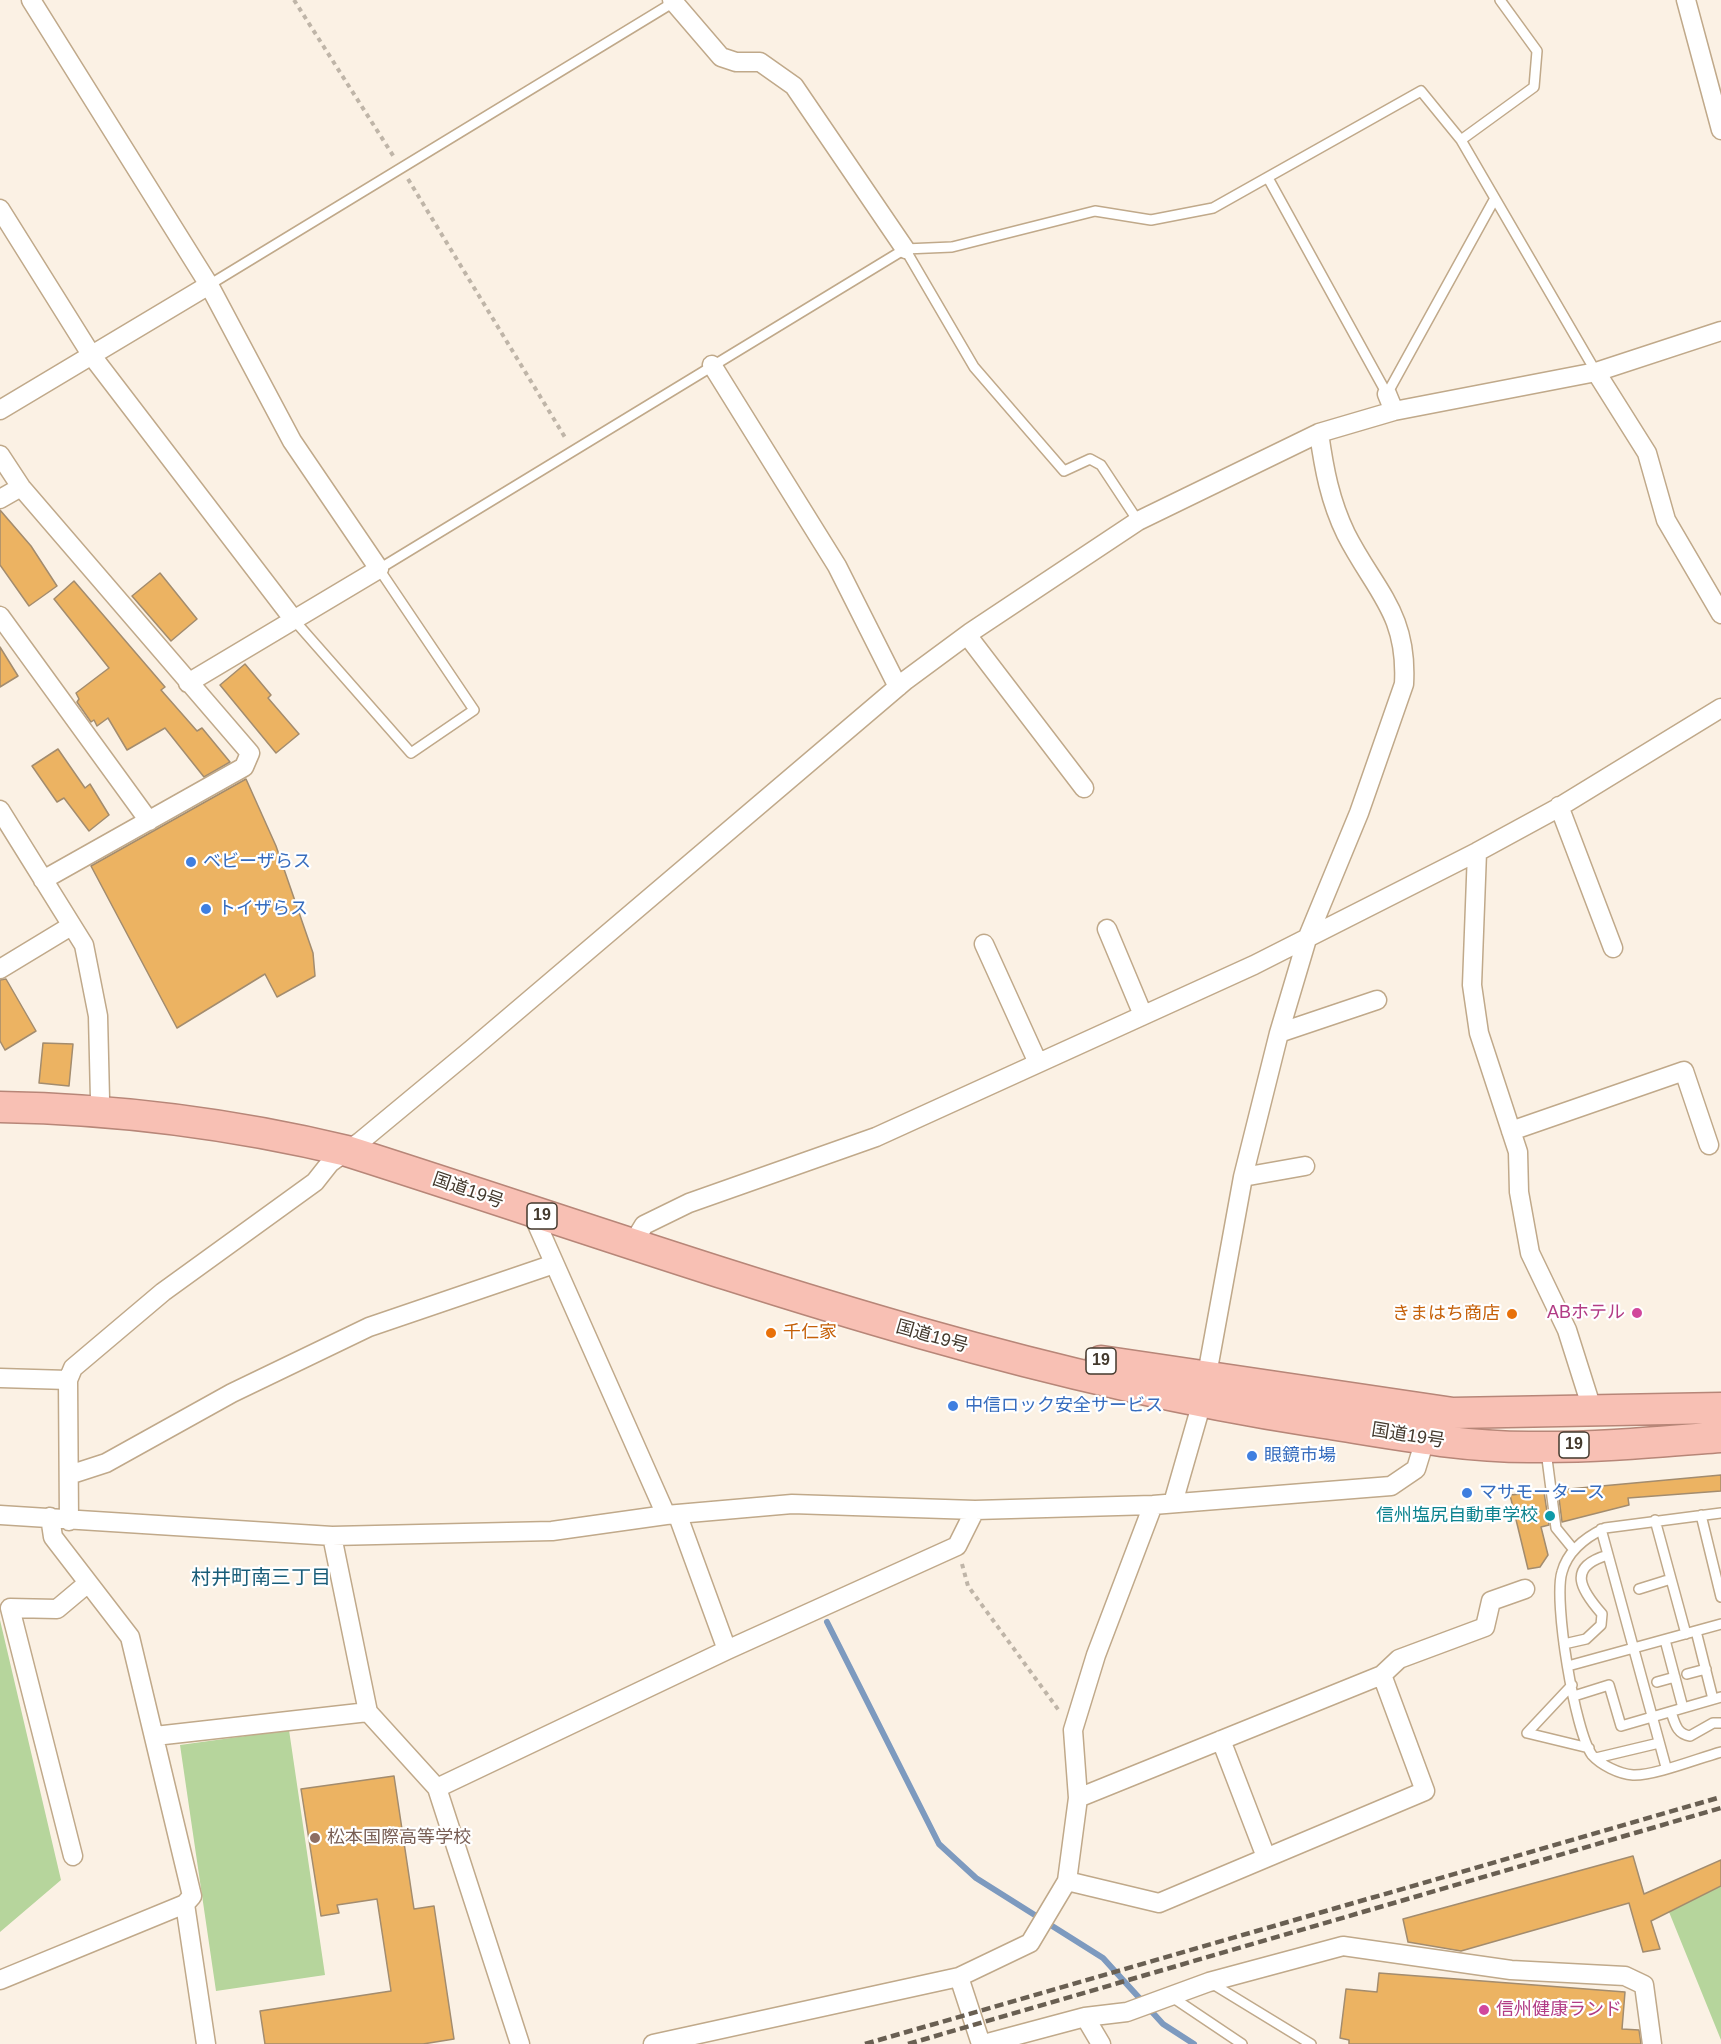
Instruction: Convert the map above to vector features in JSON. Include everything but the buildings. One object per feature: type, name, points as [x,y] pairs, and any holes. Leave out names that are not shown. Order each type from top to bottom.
[{"type":"highway","name":"国道19号","points":[[0,1107],[97,1112],[231,1127],[347,1152],[532,1213],[633,1242],[887,1324],[994,1354],[1049,1353],[1427,1438],[1464,1443],[1546,1446],[1721,1437]]},
{"type":"highway","name":"国道19号","points":[[1205,1389],[1432,1409],[1453,1413],[1721,1408]]},
{"type":"street","points":[[1686,0],[1721,130]]},
{"type":"street","points":[[673,1],[721,57],[736,62],[760,62],[794,86],[905,249]]},
{"type":"street","points":[[35,2],[209,285],[292,441],[379,569],[188,683]]},
{"type":"street","points":[[0,209],[92,356],[294,620]]},
{"type":"street","points":[[0,410],[209,285]]},
{"type":"street","points":[[69,1521],[68,1380],[73,1368],[163,1292],[315,1182],[330,1162],[347,1152],[898,687],[967,635],[1138,521],[1319,433],[1391,402],[1596,372],[1721,331]]},
{"type":"street","points":[[712,365],[837,566],[898,687]]},
{"type":"street","points":[[1596,372],[1647,453],[1666,520],[1721,614]]},
{"type":"street","points":[[1173,1503],[1205,1389],[1243,1177],[1279,1033],[1307,939],[1366,791],[1404,684],[1406,662],[1402,636],[1389,602],[1347,534],[1325,481],[1319,433]]},
{"type":"street","points":[[0,455],[21,487],[250,753],[244,767],[43,880]]},
{"type":"street","points":[[0,499],[21,487]]},
{"type":"street","points":[[0,615],[148,821]]},
{"type":"street","points":[[967,635],[1084,788]]},
{"type":"street","points":[[633,1242],[644,1225],[689,1203],[876,1137],[1307,939],[1477,852],[1559,806],[1721,708]]},
{"type":"street","points":[[1559,806],[1613,948]]},
{"type":"street","points":[[0,810],[84,945],[98,1016],[100,1099],[97,1112]]},
{"type":"street","points":[[1477,852],[1472,985],[1479,1033],[1518,1152],[1519,1192],[1530,1253],[1567,1330],[1593,1412]]},
{"type":"street","points":[[0,969],[71,926]]},
{"type":"street","points":[[1107,929],[1143,1015]]},
{"type":"street","points":[[984,944],[1038,1063]]},
{"type":"street","points":[[1279,1033],[1377,1000]]},
{"type":"street","points":[[1511,1131],[1684,1071],[1709,1144]]},
{"type":"street","points":[[1243,1177],[1305,1166]]},
{"type":"street","points":[[532,1213],[672,1516],[727,1650]]},
{"type":"street","points":[[69,1475],[106,1463],[232,1393],[369,1327],[554,1264]]},
{"type":"street","points":[[0,1378],[68,1380]]},
{"type":"street","points":[[0,1515],[50,1516],[69,1521],[332,1536],[552,1531],[792,1504],[975,1510],[1153,1505],[1390,1486],[1416,1469],[1427,1438],[1432,1409]]},
{"type":"street","points":[[653,2044],[959,1977],[1030,1943],[1067,1881],[1078,1798],[1072,1730],[1096,1655],[1153,1505]]},
{"type":"street","points":[[437,1788],[727,1650],[957,1546],[975,1510]]},
{"type":"street","points":[[0,1980],[185,1904],[192,1896],[130,1637],[53,1537],[50,1516]]},
{"type":"street","points":[[332,1536],[368,1712],[437,1788],[520,2044]]},
{"type":"street","points":[[73,1856],[10,1608],[57,1609],[88,1583]]},
{"type":"street","points":[[1078,1798],[1382,1675],[1399,1659],[1485,1626],[1491,1601],[1526,1589]]},
{"type":"street","points":[[1067,1881],[1159,1903],[1425,1791],[1382,1675]]},
{"type":"street","points":[[155,1736],[368,1712]]},
{"type":"street","points":[[1221,1740],[1266,1857]]},
{"type":"street","points":[[185,1904],[206,2044]]},
{"type":"street","points":[[959,1977],[983,2044],[1085,2017],[1128,2012],[1209,1982],[1343,1946],[1511,1970],[1625,1976],[1644,1985],[1652,2044]]},
{"type":"street","points":[[1085,2017],[1101,2044]]},
{"type":"lane","points":[[1461,140],[1534,87],[1538,51],[1500,0]]},
{"type":"lane","points":[[209,285],[673,1]]},
{"type":"lane","points":[[294,620],[411,753],[474,710],[379,569],[905,249],[952,247],[1095,212],[1151,220],[1213,208],[1421,91],[1461,140],[1596,372]]},
{"type":"lane","points":[[1268,178],[1391,402]]},
{"type":"lane","points":[[1391,402],[1494,200]]},
{"type":"lane","points":[[905,249],[974,367],[1064,471],[1089,459],[1101,465],[1138,521]]},
{"type":"lane","points":[[1546,1446],[1556,1528],[1574,1550]]},
{"type":"lane","points":[[1721,1513],[1624,1523],[1601,1529],[1574,1550],[1562,1571],[1558,1591],[1564,1644],[1574,1695],[1589,1748],[1596,1758],[1610,1768],[1632,1775],[1721,1752]]},
{"type":"lane","points":[[1701,1515],[1721,1597]]},
{"type":"lane","points":[[1655,1520],[1686,1634]]},
{"type":"lane","points":[[1601,1529],[1666,1767]]},
{"type":"lane","points":[[1564,1644],[1586,1639],[1601,1625],[1602,1614],[1584,1593],[1581,1583],[1582,1571],[1589,1562],[1608,1555]]},
{"type":"lane","points":[[1639,1589],[1671,1579]]},
{"type":"lane","points":[[1568,1666],[1721,1624]]},
{"type":"lane","points":[[1574,1695],[1609,1684],[1621,1725],[1717,1698],[1706,1669],[1696,1631]]},
{"type":"lane","points":[[1665,1640],[1683,1708]]},
{"type":"lane","points":[[1687,1674],[1706,1669]]},
{"type":"lane","points":[[1657,1682],[1675,1677]]},
{"type":"lane","points":[[1572,1685],[1527,1733],[1589,1748]]},
{"type":"lane","points":[[1671,1712],[1677,1730],[1683,1735],[1690,1736],[1713,1723],[1721,1723]]},
{"type":"lane","points":[[1596,1758],[1659,1743]]},
{"type":"lane","points":[[1209,1982],[1311,2044]]},
{"type":"lane","points":[[1172,1997],[1242,2044]]},
{"type":"path","points":[[294,0],[400,167],[573,450]]},
{"type":"path","points":[[957,1546],[968,1586],[1072,1730]]},
{"type":"green space","points":[[0,1620],[61,1880],[0,1932]]},
{"type":"green space","points":[[289,1730],[325,1975],[216,1991],[180,1745]]},
{"type":"green space","points":[[1721,1886],[1721,2040],[1669,1912]]},
{"type":"waterway","points":[[827,1622],[939,1844],[976,1878],[1103,1958],[1163,2024],[1194,2044]]},
{"type":"railway","points":[[865,2044],[1721,1797]]},
{"type":"railway","points":[[908,2044],[1721,1808]]},
{"type":"place","name":"ベビーザらス","points":[[191,862]]},
{"type":"place","name":"トイザらス","points":[[206,909]]},
{"type":"place","name":"ABホテル","points":[[1637,1313]]},
{"type":"place","name":"きまはち商店","points":[[1512,1314]]},
{"type":"place","name":"千仁家","points":[[771,1333]]},
{"type":"place","name":"中信ロック安全サービス","points":[[953,1406]]},
{"type":"place","name":"眼鏡市場","points":[[1252,1456]]},
{"type":"place","name":"マサモータース","points":[[1467,1493]]},
{"type":"place","name":"信州塩尻自動車学校","points":[[1550,1516]]},
{"type":"place","name":"松本国際高等学校","points":[[315,1838]]},
{"type":"place","name":"信州健康ランド","points":[[1484,2010]]},
{"type":"district","name":"村井町南三丁目","points":[[261,1578]]}]
